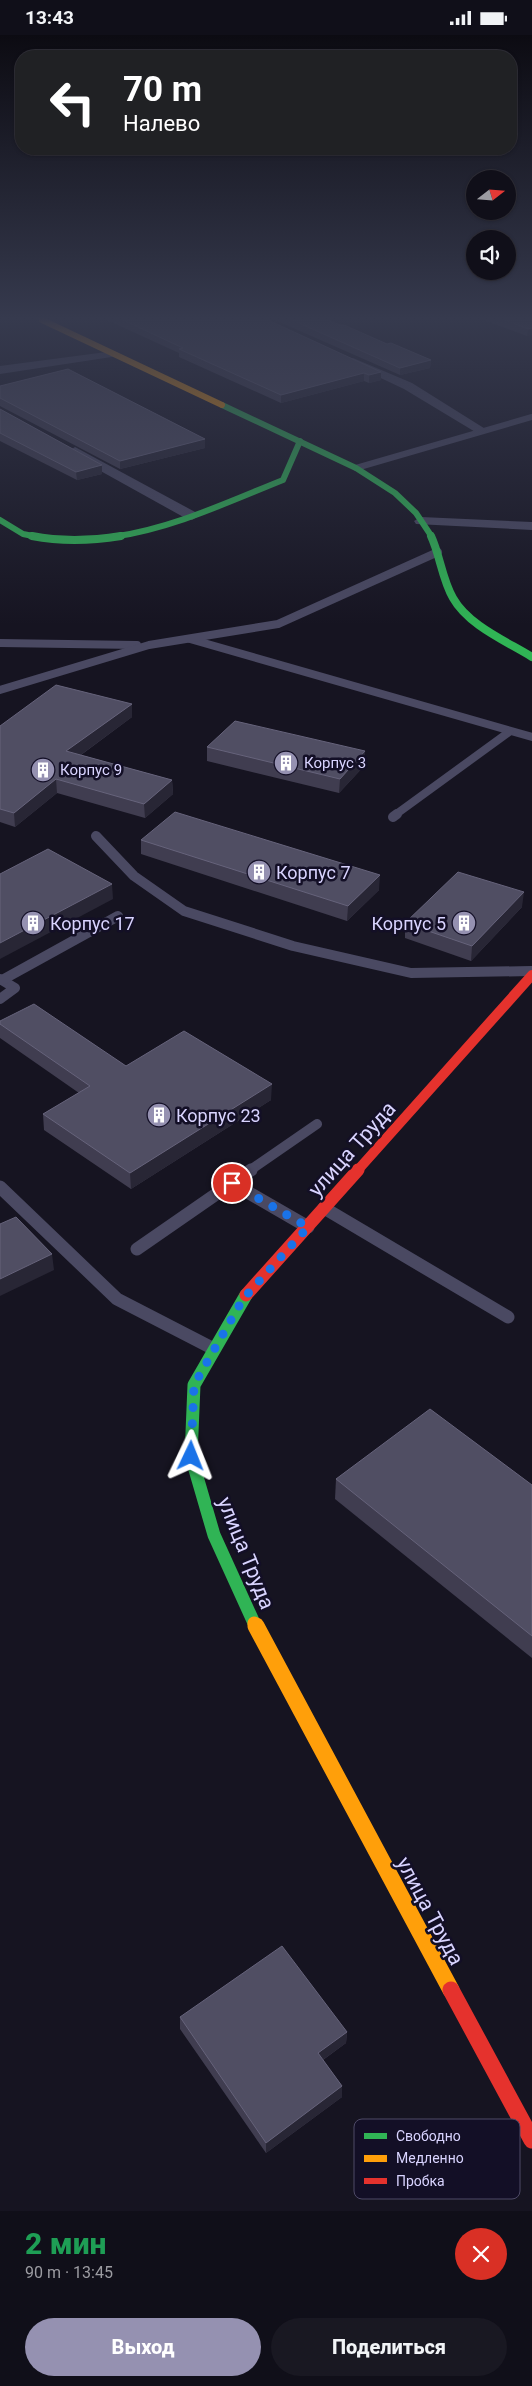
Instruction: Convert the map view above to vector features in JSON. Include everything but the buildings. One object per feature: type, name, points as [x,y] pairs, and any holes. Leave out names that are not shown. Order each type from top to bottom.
[{"type":"street","points":[[259,422],[356,468],[388,487],[415,509],[438,552],[454,601],[476,621],[532,657]]},
{"type":"street","points":[[467,422],[481,430]]},
{"type":"street","points":[[0,520],[29,536],[83,542],[140,531],[192,517],[282,480],[300,441]]},
{"type":"street","points":[[61,444],[192,517]]},
{"type":"street","points":[[421,521],[532,526]]},
{"type":"street","name":"улица Труда","points":[[532,975],[243,1299],[194,1385],[191,1456],[214,1535],[254,1623],[532,2140]]},
{"type":"lane","points":[[356,468],[514,422]]},
{"type":"lane","points":[[0,690],[149,645],[278,623],[438,552]]},
{"type":"lane","points":[[187,639],[532,737]]},
{"type":"lane","points":[[0,643],[149,645]]},
{"type":"lane","points":[[393,817],[509,732]]},
{"type":"lane","points":[[96,836],[134,876],[184,911],[293,946],[411,973],[532,971]]},
{"type":"lane","points":[[0,999],[15,988],[1,979],[118,916]]},
{"type":"lane","points":[[137,1249],[317,1124]]},
{"type":"lane","points":[[232,1183],[308,1227]]},
{"type":"lane","points":[[0,1187],[116,1299],[214,1349]]},
{"type":"lane","points":[[324,1208],[508,1317]]},
{"type":"traffic: fast","points":[[257,422],[356,468],[395,493],[416,513],[432,538],[452,597],[461,609],[480,625],[532,657]]},
{"type":"traffic: fast","points":[[0,520],[26,535],[56,541],[88,541],[122,536],[157,527],[224,504],[283,480],[300,441]]},
{"type":"traffic: fast","points":[[246,1295],[194,1385],[191,1456],[214,1535],[254,1623]]},
{"type":"traffic: slow","points":[[254,1623],[451,1990]]},
{"type":"traffic: jam","points":[[246,1295],[532,975]]},
{"type":"traffic: jam","points":[[451,1990],[532,2140]]},
{"type":"place","name":"Корпус 3","points":[[286,763]]},
{"type":"place","name":"Корпус 9","points":[[43,770]]},
{"type":"place","name":"Корпус 7","points":[[259,872]]},
{"type":"place","name":"Корпус 17","points":[[33,923]]},
{"type":"place","name":"Корпус 5","points":[[464,923]]},
{"type":"place","name":"Корпус 23","points":[[159,1115]]},
{"type":"route","points":[[191,1456],[194,1385],[243,1299],[308,1227],[232,1183]]}]
